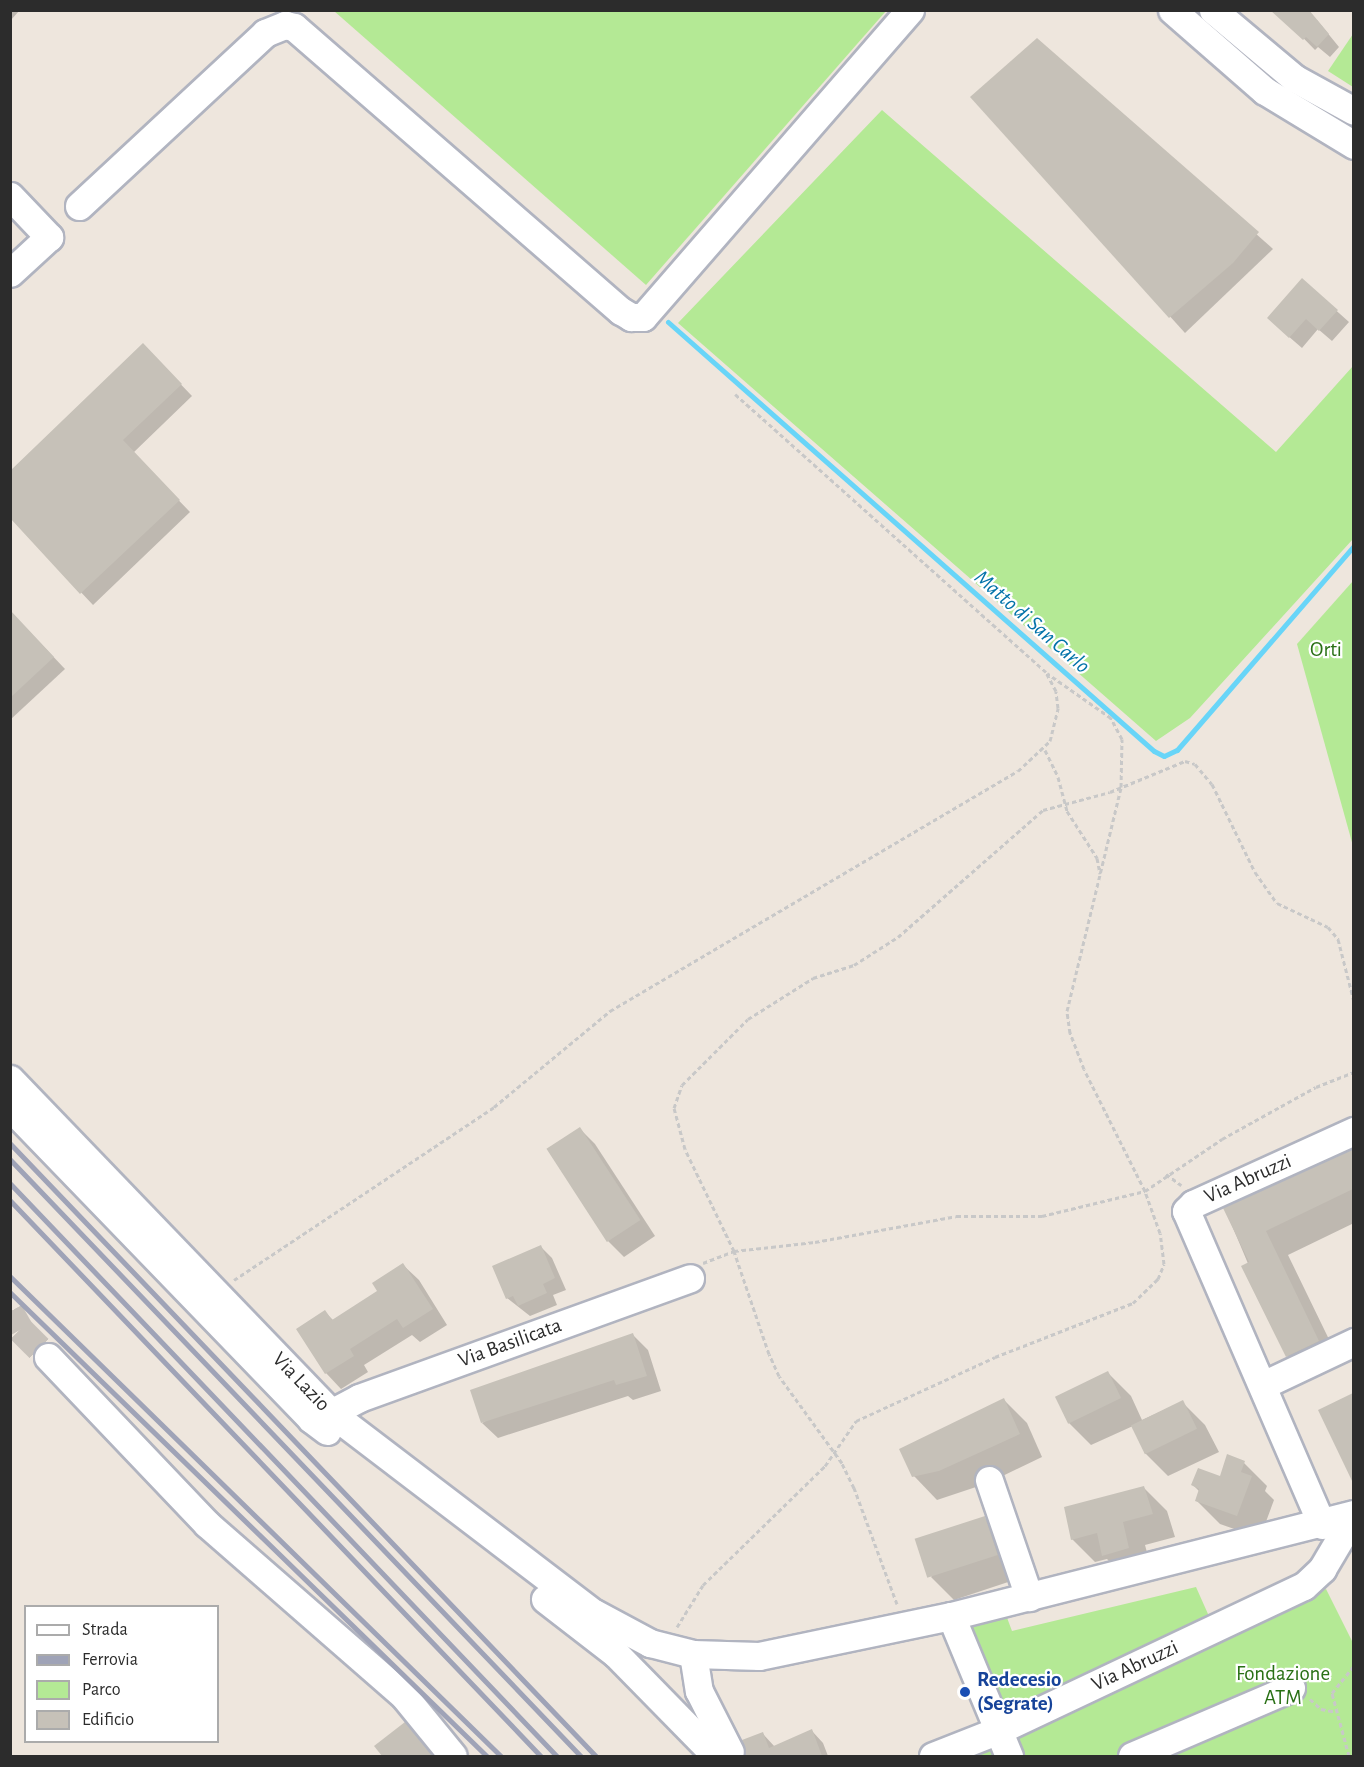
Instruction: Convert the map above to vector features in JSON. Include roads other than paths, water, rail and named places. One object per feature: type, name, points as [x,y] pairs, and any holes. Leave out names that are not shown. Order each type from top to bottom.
[{"type":"street","points":[[79,206],[265,33],[285,25],[294,27],[621,312],[631,317],[643,316],[910,10]]},
{"type":"street","points":[[1172,10],[1265,91],[1309,121],[1353,145]]},
{"type":"street","points":[[1213,10],[1294,78],[1353,111]]},
{"type":"street","points":[[10,196],[49,237],[10,273]]},
{"type":"street","name":"Via Lazio","points":[[10,1079],[331,1413],[594,1613],[634,1636]]},
{"type":"street","points":[[10,1107],[310,1419],[616,1654],[723,1754]]},
{"type":"street","name":"Via Abruzzi","points":[[1322,1525],[1187,1208],[1353,1131]]},
{"type":"street","name":"Via Basilicata","points":[[331,1413],[359,1398],[690,1278]]},
{"type":"street","points":[[1263,1385],[1353,1342]]},
{"type":"street","points":[[48,1357],[207,1524],[404,1696],[453,1756]]},
{"type":"street","points":[[989,1480],[1029,1597]]},
{"type":"street","name":"Via Abruzzi","points":[[634,1636],[680,1651],[759,1656],[951,1616],[1322,1525],[1353,1515]]},
{"type":"street","name":"Via Abruzzi","points":[[933,1756],[999,1730],[1304,1586],[1322,1569],[1353,1515]]},
{"type":"street","points":[[951,1616],[1009,1756]]},
{"type":"street","points":[[680,1651],[699,1691],[723,1754]]},
{"type":"street","points":[[1132,1756],[1291,1688]]},
{"type":"waterway","name":"Matto di San Carlo","points":[[668,322],[1154,751],[1164,756],[1177,750],[1354,546]]},
{"type":"tunnel","points":[[10,1311],[20,1329],[48,1357]]},
{"type":"railway","points":[[10,1143],[596,1756]]},
{"type":"railway","points":[[10,1159],[581,1756]]},
{"type":"railway","points":[[10,1183],[557,1756]]},
{"type":"railway","points":[[10,1200],[541,1756]]},
{"type":"railway","points":[[10,1276],[501,1756]]},
{"type":"railway","points":[[10,1292],[487,1756]]},
{"type":"place","name":"Redecesio (Segrate)","points":[[965,1692]]},
{"type":"park label","name":"Orti","points":[[1326,650]]},
{"type":"park label","name":"Fondazione ATM","points":[[1283,1686]]}]
